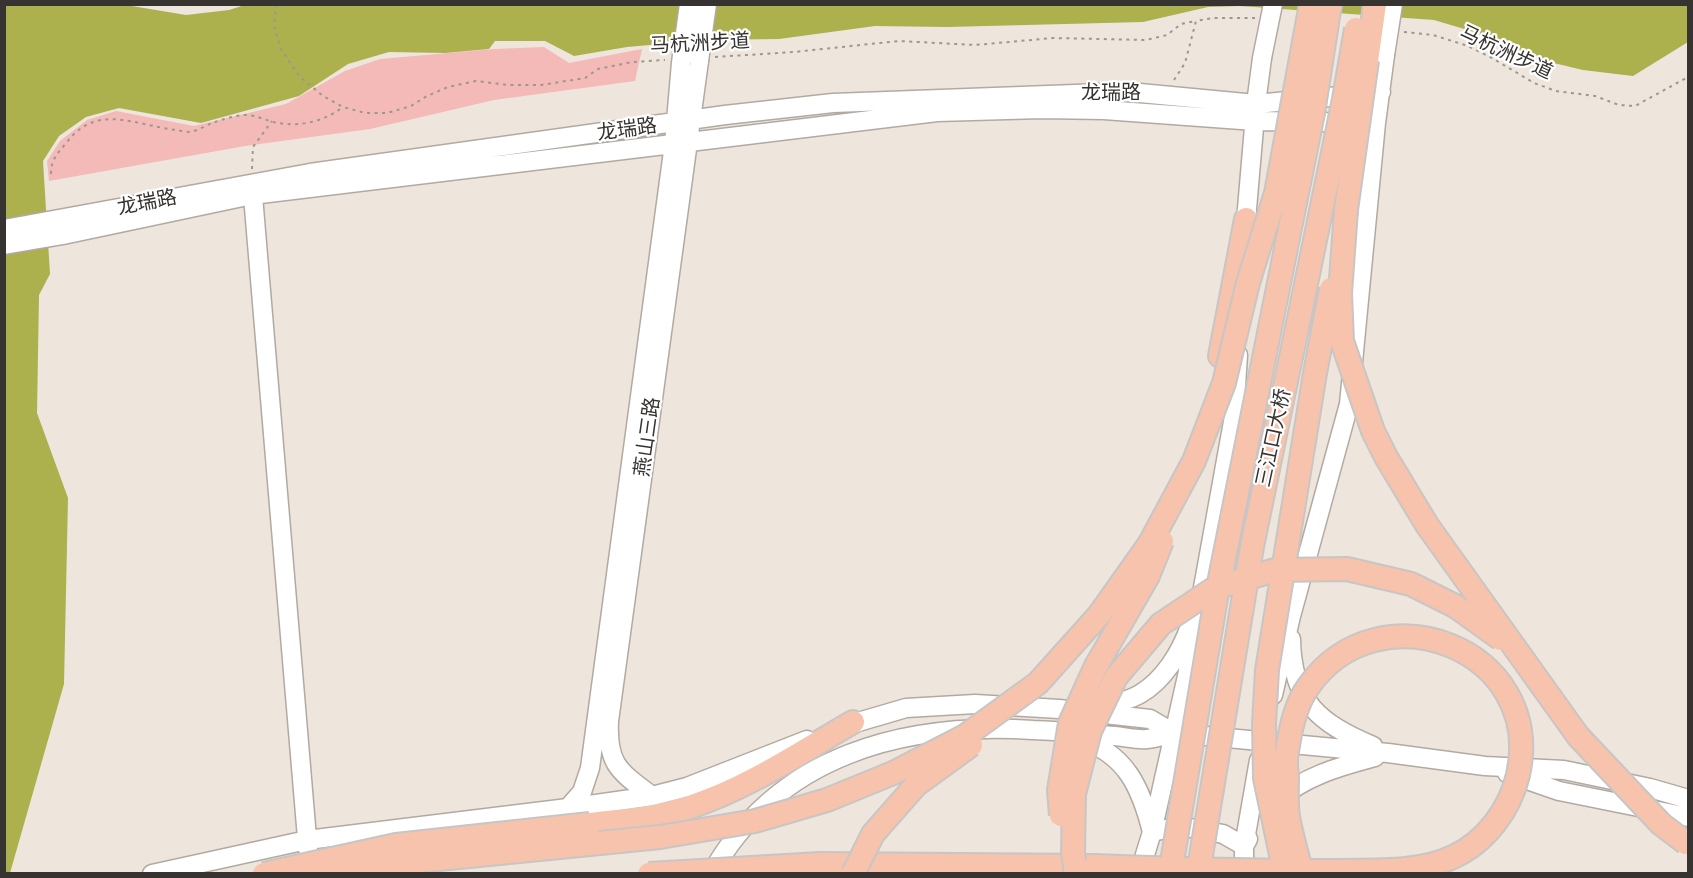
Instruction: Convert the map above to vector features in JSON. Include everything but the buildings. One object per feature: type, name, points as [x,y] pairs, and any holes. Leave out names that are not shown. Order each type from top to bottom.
[{"type":"highway","points":[[853,873],[873,834],[916,785],[972,745],[1038,683],[1099,615],[1144,552],[1194,461],[1224,383],[1248,283],[1276,193],[1311,4]]},
{"type":"highway","name":"三江口大桥","points":[[1170,873],[1215,598],[1313,113],[1330,4]]},
{"type":"highway","name":"三江口大桥","points":[[1198,873],[1252,547],[1344,99],[1361,4]]},
{"type":"highway","points":[[1285,873],[1265,778],[1264,724],[1267,670],[1315,373],[1346,210],[1375,4]]},
{"type":"highway","points":[[1346,210],[1340,293],[1342,341],[1373,430],[1386,457],[1427,525],[1578,736],[1661,824],[1687,844]]},
{"type":"highway","points":[[1069,873],[1063,853],[1059,789],[1071,723],[1096,666],[1148,576],[1183,490],[1216,382],[1246,219]]},
{"type":"highway","points":[[1085,870],[1073,853],[1074,795],[1090,732],[1116,677],[1161,624],[1215,588],[1275,570],[1347,569],[1411,584],[1455,606],[1513,646]]},
{"type":"highway","points":[[1242,873],[1274,871],[1286,871],[1298,871],[1310,871],[1368,870],[1413,868],[1432,865],[1453,857],[1474,845],[1491,829],[1506,808],[1515,786],[1520,763],[1520,740],[1516,714],[1492,672],[1476,658],[1458,647],[1439,640],[1396,635],[1350,649],[1325,666],[1306,688],[1293,720],[1286,754],[1288,814],[1299,864],[1302,873]]},
{"type":"highway","points":[[325,873],[399,863],[660,837],[754,821],[827,800],[893,773],[965,736],[1038,683]]},
{"type":"highway","points":[[264,873],[396,844],[648,818],[689,807],[736,789],[854,722]]},
{"type":"highway","points":[[649,873],[820,864],[1264,873]]},
{"type":"main road","points":[[689,4],[689,60]]},
{"type":"main road","points":[[689,60],[707,4]]},
{"type":"main road","points":[[1242,873],[1244,846],[1262,742],[1291,616],[1349,404],[1376,123],[1393,4]]},
{"type":"main road","points":[[1140,873],[1152,832],[1187,676],[1234,416],[1246,219],[1255,112],[1267,12]]},
{"type":"main road","name":"燕山三路","points":[[568,808],[582,792],[590,768],[684,122],[689,60]]},
{"type":"main road","name":"龙瑞路","points":[[4,245],[62,228],[252,189],[684,122],[832,102],[1129,92],[1163,94],[1255,112]]},
{"type":"main road","points":[[1255,112],[1381,93]]},
{"type":"main road","name":"龙瑞路","points":[[252,189],[681,143],[909,114],[958,111],[1104,110],[1255,112]]},
{"type":"main road","points":[[1255,112],[1376,123]]},
{"type":"main road","name":"燕山三路","points":[[652,796],[626,776],[616,765],[610,754],[609,721],[681,143]]},
{"type":"main road","points":[[252,189],[309,873]]},
{"type":"main road","name":"龙瑞路","points":[[4,230],[62,228]]},
{"type":"main road","points":[[1059,709],[1115,704],[1139,695],[1162,676],[1175,657],[1189,629],[1207,569]]},
{"type":"main road","points":[[1291,616],[1292,656],[1298,682],[1309,705],[1325,722],[1346,735],[1388,753]]},
{"type":"main road","points":[[152,873],[308,840],[652,796],[687,787],[854,722],[906,708],[975,704],[1059,709],[1150,719],[1174,733]]},
{"type":"main road","points":[[1032,730],[1034,707]]},
{"type":"main road","points":[[711,873],[722,853],[763,806],[809,772],[848,754],[908,735],[970,728],[1052,731],[1147,739],[1174,733],[1388,753],[1485,766],[1564,770],[1650,788],[1689,799]]},
{"type":"main road","points":[[1052,731],[1093,743],[1115,758],[1134,780],[1145,805],[1152,832]]},
{"type":"main road","points":[[1244,846],[1261,818],[1283,795],[1310,779],[1341,766],[1388,753]]},
{"type":"main road","points":[[1485,766],[1559,791],[1689,817]]},
{"type":"main road","points":[[1152,832],[1180,826],[1223,834],[1244,846]]},
{"type":"path","name":"马杭洲步道","points":[[276,4],[274,26],[281,49],[298,76],[322,96],[365,113],[387,113],[411,106],[448,87],[476,81],[508,85],[541,85],[585,78],[598,69],[632,62],[794,52],[899,41],[975,45],[1053,38],[1146,40],[1167,35],[1181,24],[1267,12]]},
{"type":"path","points":[[1163,94],[1185,63],[1196,21]]},
{"type":"path","name":"马杭洲步道","points":[[1399,32],[1433,35],[1468,46],[1534,83],[1556,91],[1595,96],[1619,105],[1635,106],[1689,77]]},
{"type":"path","points":[[51,174],[51,162],[72,135],[86,125],[110,118],[161,129],[191,132],[217,121],[243,115],[279,123],[310,123],[329,117],[343,106]]},
{"type":"path","points":[[252,189],[253,147],[273,121]]},
{"type":"shaded area","points":[[248,4],[1688,5],[1688,42],[1633,76],[1583,70],[1537,59],[1498,39],[1434,20],[1240,6],[1208,7],[1143,22],[947,27],[875,26],[779,39],[706,40],[627,47],[574,56],[545,41],[495,41],[489,49],[445,53],[389,52],[348,64],[299,96],[201,123],[119,108],[86,117],[59,136],[43,161],[50,274],[39,295],[37,413],[68,498],[64,684],[10,873],[5,874],[5,5],[126,5],[186,15],[229,10]]},
{"type":"shaded area","points":[[544,47],[569,63],[642,49],[635,81],[494,100],[370,129],[245,146],[49,181],[47,161],[60,141],[87,120],[116,111],[194,126],[286,104],[345,71],[380,59]]}]
